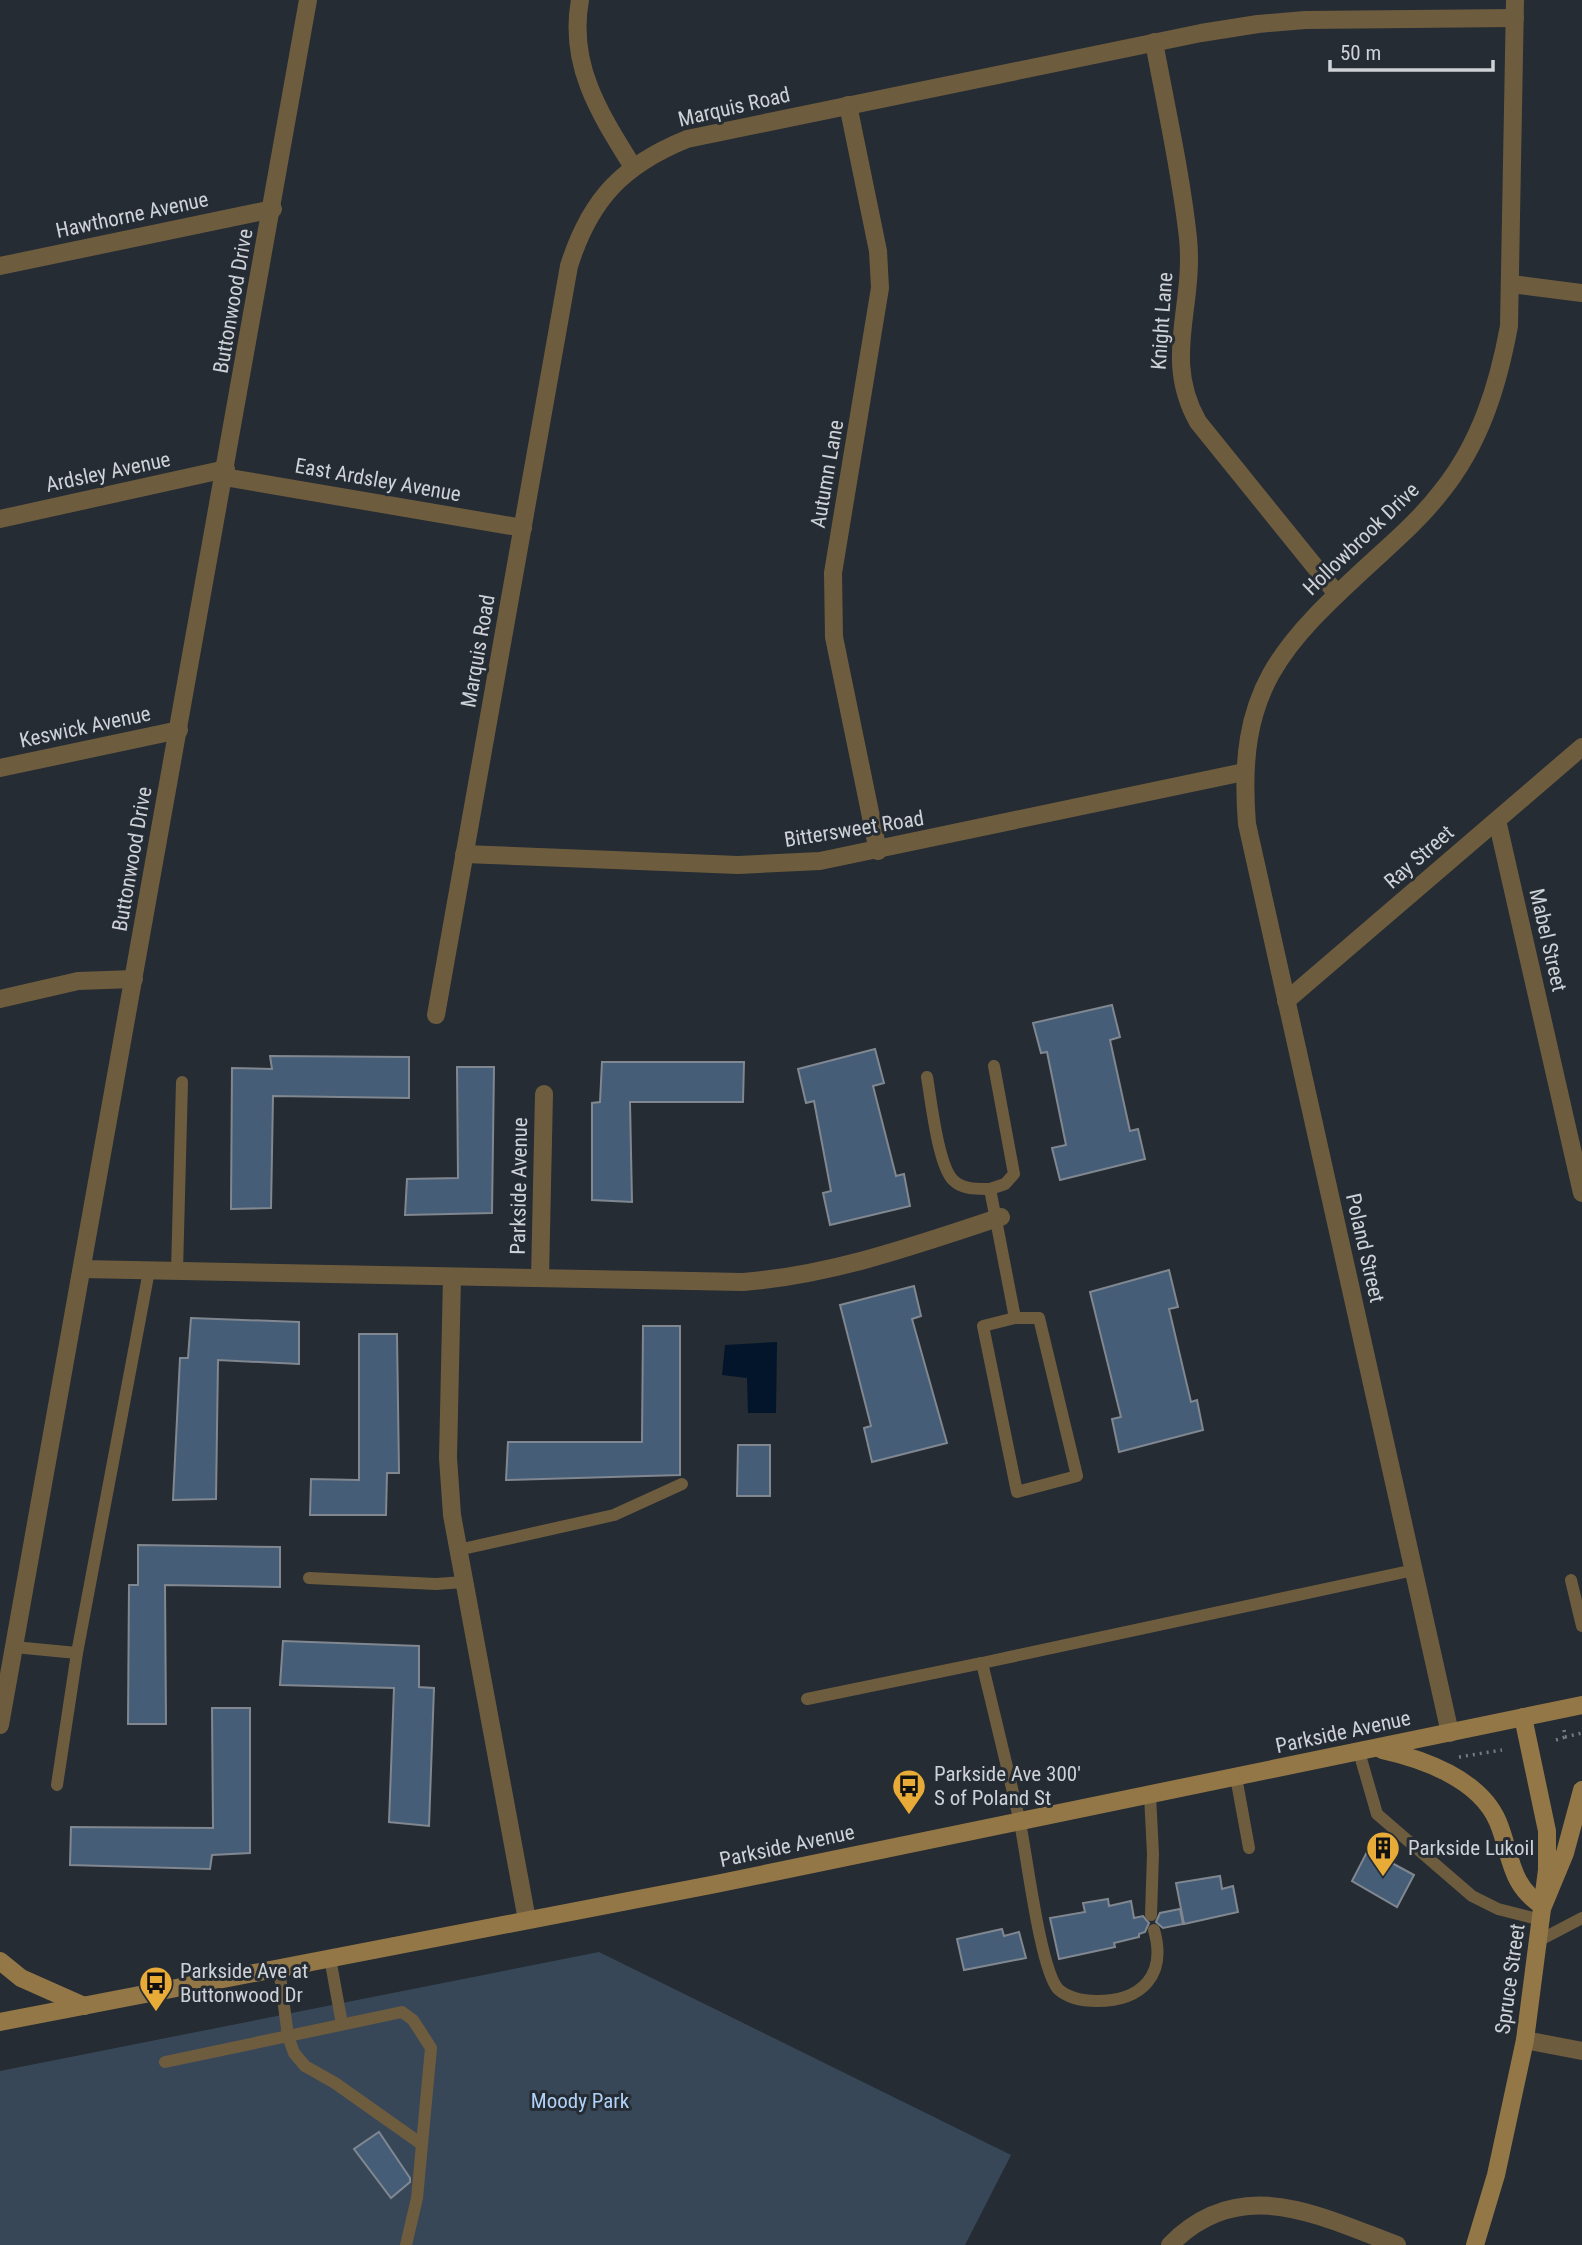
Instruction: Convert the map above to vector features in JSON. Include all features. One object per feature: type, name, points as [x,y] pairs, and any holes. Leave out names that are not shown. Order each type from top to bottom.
[{"type":"main road","name":"Parkside Avenue","points":[[0,2022],[527,1920],[1582,1705]]},
{"type":"main road","name":"Spruce Street","points":[[1475,2245],[1496,2175],[1525,2040],[1548,1870],[1547,1831],[1523,1717]]},
{"type":"main road","points":[[1367,1750],[1418,1758],[1450,1772],[1476,1793],[1498,1820],[1513,1872],[1526,1896],[1542,1913],[1559,1869],[1582,1790]]},
{"type":"main road","points":[[0,1961],[22,1978],[84,2006]]},
{"type":"street","name":"Buttonwood Drive","points":[[0,1725],[273,208],[308,0]]},
{"type":"street","points":[[580,0],[577,43],[583,74],[594,103],[632,167]]},
{"type":"street","name":"Marquis Road","points":[[436,1015],[572,256],[592,211],[610,187],[632,167],[657,151],[687,139],[1154,42],[1258,24],[1515,9]]},
{"type":"street","name":"Hollowbrook Drive","points":[[1244,772],[1254,715],[1265,684],[1283,652],[1304,626],[1416,521],[1442,491],[1468,453],[1486,416],[1500,372],[1509,327],[1515,9]]},
{"type":"street","name":"Knight Lane","points":[[1154,42],[1188,239],[1189,281],[1179,357],[1181,382],[1187,402],[1198,422],[1337,594]]},
{"type":"street","name":"Autumn Lane","points":[[848,105],[878,251],[880,288],[833,573],[832,605],[834,636],[878,851]]},
{"type":"street","name":"Hawthorne Avenue","points":[[0,266],[273,208]]},
{"type":"street","points":[[1511,284],[1582,293]]},
{"type":"street","name":"East Ardsley Avenue","points":[[225,473],[523,528]]},
{"type":"street","name":"Ardsley Avenue","points":[[0,519],[225,473]]},
{"type":"street","name":"Keswick Avenue","points":[[0,768],[179,730]]},
{"type":"street","name":"Ray Street","points":[[1286,1001],[1582,747]]},
{"type":"street","name":"Bittersweet Road","points":[[464,854],[768,865],[820,861],[878,851],[1244,772]]},
{"type":"street","name":"Poland Street","points":[[1244,772],[1247,824],[1450,1733]]},
{"type":"street","name":"Mabel Street","points":[[1497,820],[1582,1193]]},
{"type":"street","points":[[0,999],[78,981],[134,979]]},
{"type":"street","name":"Parkside Avenue","points":[[540,1278],[544,1094]]},
{"type":"street","points":[[82,1269],[743,1282],[788,1279],[832,1270],[998,1218]]},
{"type":"street","points":[[452,1277],[447,1458],[458,1550],[527,1920]]},
{"type":"street","points":[[1525,2040],[1582,2051]]},
{"type":"street","points":[[1170,2245],[1195,2225],[1218,2213],[1243,2206],[1271,2204],[1299,2208],[1396,2245]]},
{"type":"lane","points":[[927,1077],[945,1165],[953,1180],[969,1189],[990,1189],[1005,1184],[1014,1174],[994,1066]]},
{"type":"lane","points":[[177,1271],[182,1082]]},
{"type":"lane","points":[[990,1189],[998,1218],[1015,1318]]},
{"type":"lane","points":[[57,1785],[77,1653],[149,1271]]},
{"type":"lane","points":[[1015,1318],[1039,1318],[1077,1476],[1017,1492],[983,1326],[1015,1318]]},
{"type":"lane","points":[[458,1550],[614,1515],[682,1485]]},
{"type":"lane","points":[[807,1699],[1414,1570]]},
{"type":"lane","points":[[309,1578],[436,1584],[464,1582]]},
{"type":"lane","points":[[1571,1580],[1582,1626]]},
{"type":"lane","points":[[14,1647],[77,1653]]},
{"type":"lane","points":[[982,1663],[1020,1821],[1047,1964],[1058,1988],[1080,2001],[1119,2001],[1138,1992],[1157,1966],[1158,1945],[1154,1930]]},
{"type":"lane","points":[[1367,1750],[1377,1814],[1472,1896],[1498,1909],[1542,1913]]},
{"type":"lane","points":[[1236,1777],[1249,1848]]},
{"type":"lane","points":[[1150,1795],[1153,1854],[1151,1915]]},
{"type":"lane","points":[[1539,1940],[1582,1918]]},
{"type":"lane","points":[[330,1958],[342,2024]]},
{"type":"lane","points":[[279,1968],[288,2036],[294,2053],[305,2066],[421,2143]]},
{"type":"lane","points":[[164,2062],[402,2012],[426,2036],[431,2048],[417,2198],[406,2245]]},
{"type":"path","points":[[1564,1730],[1565,1737]]},
{"type":"path","points":[[1556,1740],[1582,1733]]},
{"type":"path","points":[[1454,1763],[1456,1758],[1502,1750]]},
{"type":"green space","name":"Moody Park","points":[[599,1952],[1011,2155],[965,2245],[0,2245],[0,2071]]},
{"type":"shaded area","points":[[777,1342],[776,1413],[748,1413],[747,1378],[722,1375],[725,1345]]},
{"type":"building","points":[[1112,1005],[1120,1037],[1110,1040],[1130,1131],[1138,1129],[1145,1159],[1060,1180],[1052,1148],[1066,1145],[1047,1052],[1041,1053],[1033,1023]]},
{"type":"building","points":[[875,1049],[884,1083],[873,1086],[896,1176],[904,1174],[910,1206],[830,1225],[823,1193],[831,1191],[814,1101],[806,1103],[798,1069]]},
{"type":"building","points":[[270,1056],[409,1057],[409,1098],[273,1096],[271,1208],[231,1209],[232,1068],[272,1069]]},
{"type":"building","points":[[602,1062],[744,1062],[743,1102],[630,1102],[632,1202],[592,1200],[592,1103],[600,1102]]},
{"type":"building","points":[[457,1067],[494,1067],[492,1213],[405,1215],[407,1179],[458,1178]]},
{"type":"building","points":[[1169,1270],[1178,1307],[1169,1309],[1191,1402],[1197,1400],[1203,1430],[1119,1452],[1112,1419],[1121,1417],[1090,1292]]},
{"type":"building","points":[[914,1286],[921,1316],[912,1319],[947,1443],[872,1462],[864,1428],[871,1426],[840,1305]]},
{"type":"building","points":[[191,1318],[299,1322],[299,1364],[218,1360],[216,1499],[173,1500],[180,1358],[188,1358]]},
{"type":"building","points":[[643,1326],[680,1326],[680,1475],[506,1480],[508,1442],[642,1442]]},
{"type":"building","points":[[359,1334],[397,1334],[399,1473],[387,1473],[386,1515],[310,1515],[311,1479],[359,1480]]},
{"type":"building","points":[[738,1445],[770,1445],[770,1496],[737,1496]]},
{"type":"building","points":[[138,1545],[280,1547],[280,1587],[165,1585],[166,1724],[128,1724],[129,1585],[138,1585]]},
{"type":"building","points":[[283,1641],[419,1646],[419,1687],[434,1688],[429,1826],[389,1822],[394,1688],[280,1685]]},
{"type":"building","points":[[212,1708],[250,1708],[250,1853],[212,1855],[210,1869],[70,1865],[71,1827],[213,1828]]},
{"type":"building","name":"Parkside Lukoil","points":[[1368,1850],[1414,1875],[1397,1907],[1352,1881]]},
{"type":"building","points":[[1220,1876],[1222,1889],[1233,1886],[1238,1912],[1184,1924],[1176,1883]]},
{"type":"building","points":[[1108,1899],[1109,1906],[1131,1901],[1134,1918],[1143,1916],[1149,1923],[1145,1932],[1139,1934],[1139,1937],[1114,1943],[1115,1947],[1059,1959],[1050,1918],[1085,1912],[1083,1903]]},
{"type":"building","points":[[1180,1909],[1183,1924],[1163,1928],[1156,1922],[1160,1913]]},
{"type":"building","points":[[1002,1929],[1004,1936],[1019,1932],[1026,1958],[964,1970],[957,1939]]},
{"type":"building","points":[[379,2132],[410,2178],[410,2182],[391,2198],[354,2149]]},
{"type":"place","name":"Parkside Ave 300' S of Poland St","points":[[909,1816]]},
{"type":"place","name":"Parkside Lukoil","points":[[1383,1878]]},
{"type":"place","name":"Parkside Ave at Buttonwood Dr","points":[[156,2013]]}]
